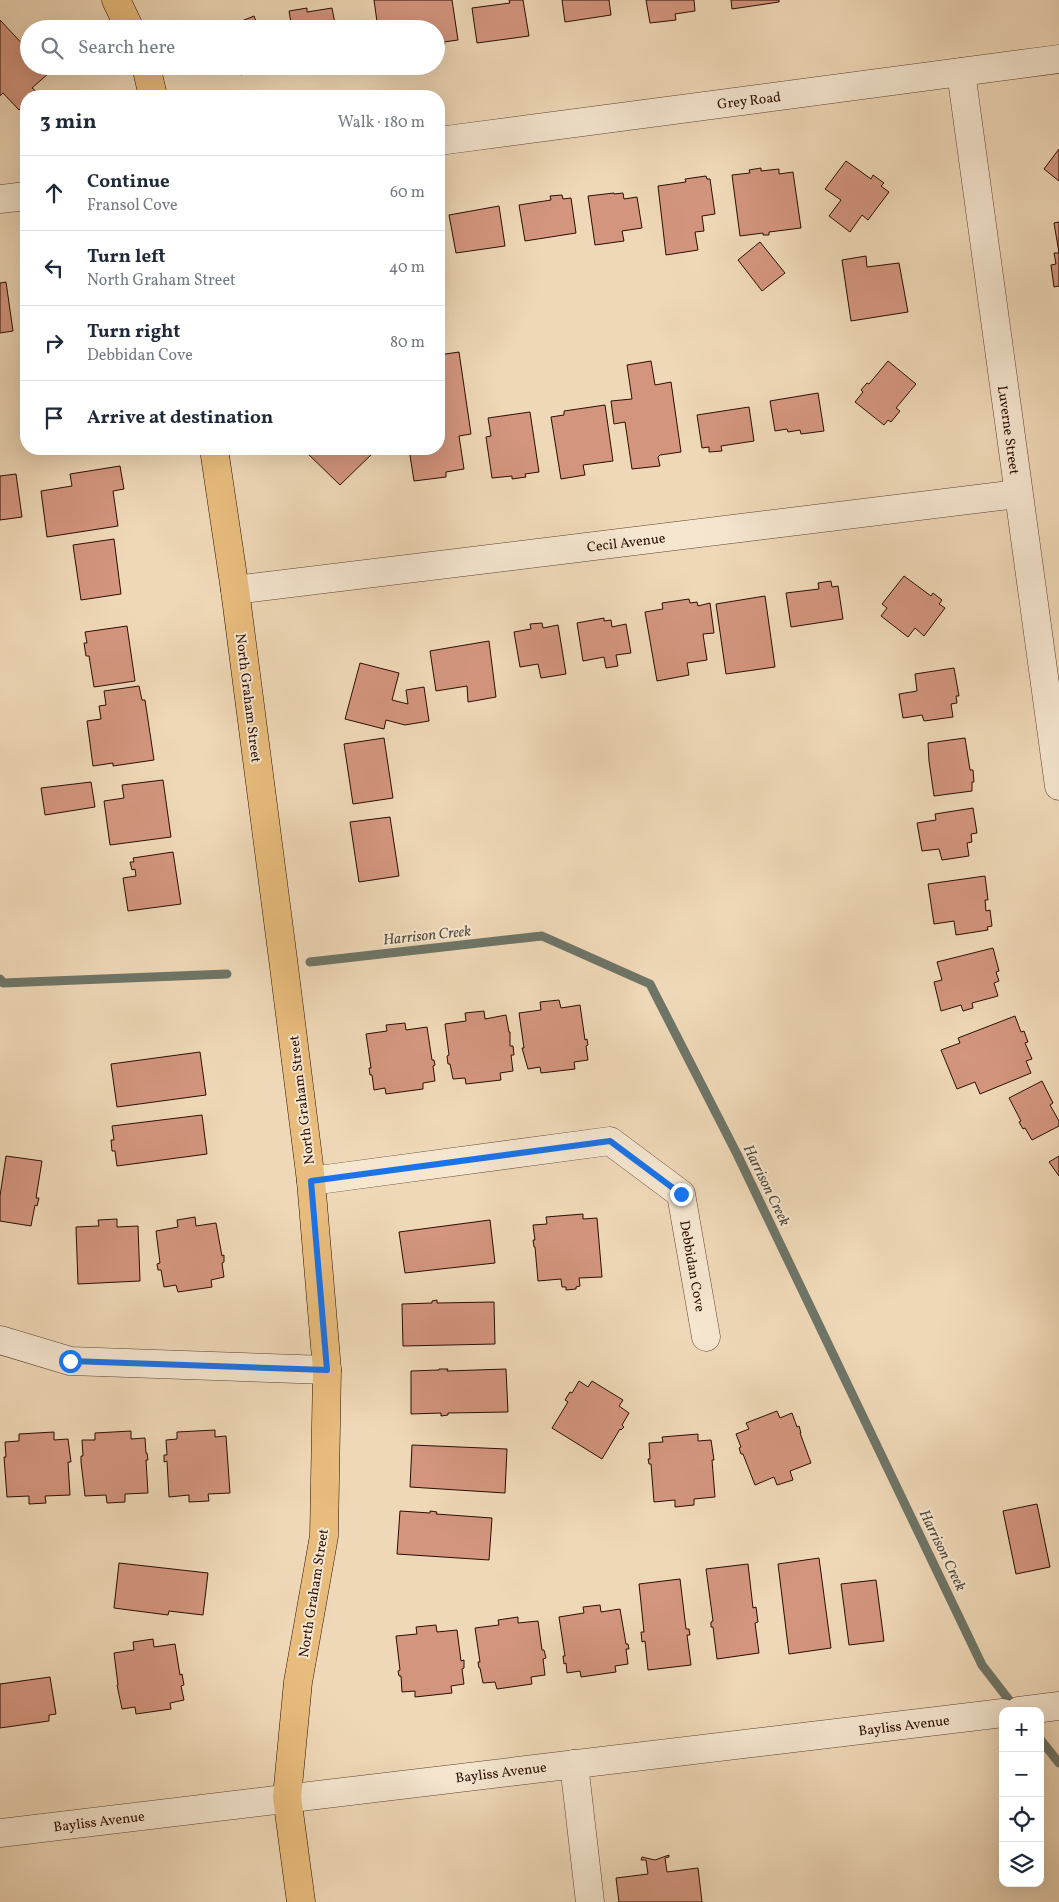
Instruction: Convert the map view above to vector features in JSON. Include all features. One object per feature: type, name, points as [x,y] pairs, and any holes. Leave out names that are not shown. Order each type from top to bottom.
[{"type":"main road","points":[[116,0],[126,20]]},
{"type":"main road","points":[[148,75],[152,90]]},
{"type":"main road","name":"North Graham Street","points":[[215,455],[235,590],[311,1181],[327,1370],[324,1536],[298,1682],[288,1798],[301,1902]]},
{"type":"street","name":"Grey Road","points":[[445,140],[1059,59]]},
{"type":"street","name":"Luverne Street","points":[[961,72],[1058,776]]},
{"type":"street","points":[[0,199],[20,197]]},
{"type":"street","name":"Cecil Avenue","points":[[235,590],[1018,494]]},
{"type":"street","name":"Debbidan Cove","points":[[311,1181],[610,1141],[681,1194],[706,1337]]},
{"type":"street","points":[[0,1340],[70,1361],[327,1370]]},
{"type":"street","points":[[1044,1708],[1059,1706]]},
{"type":"street","name":"Bayliss Avenue","points":[[0,1833],[999,1714]]},
{"type":"street","points":[[574,1764],[590,1902]]},
{"type":"building","points":[[374,0],[452,0],[458,40],[445,42],[445,20],[377,20]]},
{"type":"building","points":[[509,0],[523,0],[529,36],[477,43],[472,8],[510,3]]},
{"type":"building","points":[[562,0],[609,0],[611,15],[565,22]]},
{"type":"building","points":[[646,0],[694,0],[695,11],[675,14],[676,20],[650,23]]},
{"type":"building","points":[[731,0],[779,0],[779,2],[732,9]]},
{"type":"building","points":[[307,8],[307,12],[332,8],[334,20],[290,20],[289,11]]},
{"type":"building","points":[[254,16],[256,20],[244,20]]},
{"type":"building","points":[[0,20],[20,41],[20,75],[47,75],[32,88],[34,90],[20,90],[19,110],[3,93],[0,96]]},
{"type":"building","points":[[1059,149],[1059,181],[1044,169]]},
{"type":"building","points":[[846,161],[871,179],[873,175],[884,183],[881,186],[889,192],[868,220],[862,215],[850,232],[829,216],[841,200],[825,189]]},
{"type":"building","points":[[761,168],[761,171],[779,169],[779,174],[793,172],[801,228],[769,232],[769,235],[763,235],[763,233],[740,236],[732,175],[750,173],[749,170]]},
{"type":"building","points":[[706,176],[707,179],[710,179],[715,214],[702,216],[704,231],[695,232],[698,250],[666,255],[658,186],[686,182],[685,179]]},
{"type":"building","points":[[623,193],[624,199],[637,197],[642,228],[622,231],[624,241],[595,245],[588,196]]},
{"type":"building","points":[[562,195],[563,199],[571,198],[576,233],[525,241],[519,205],[551,200],[550,196]]},
{"type":"building","points":[[499,206],[505,246],[456,253],[449,215]]},
{"type":"building","points":[[1059,222],[1059,253],[1054,223]]},
{"type":"building","points":[[760,242],[785,273],[762,291],[738,260]]},
{"type":"building","points":[[1054,253],[1059,253],[1059,286],[1054,287],[1051,265],[1056,264]]},
{"type":"building","points":[[866,256],[867,267],[899,263],[908,312],[851,321],[842,260]]},
{"type":"building","points":[[6,282],[13,331],[0,333],[0,283]]},
{"type":"building","points":[[459,352],[471,434],[459,436],[464,469],[446,472],[446,477],[414,481],[410,455],[445,455],[445,354]]},
{"type":"building","points":[[651,361],[655,385],[671,382],[681,452],[660,455],[658,457],[660,466],[632,469],[625,422],[614,424],[611,401],[632,399],[627,365]]},
{"type":"building","points":[[888,361],[916,384],[896,408],[900,411],[891,422],[888,420],[884,425],[855,402],[863,392],[861,390],[867,383],[869,384]]},
{"type":"building","points":[[818,393],[824,431],[801,434],[800,430],[788,432],[787,429],[775,431],[770,401]]},
{"type":"building","points":[[605,405],[613,461],[583,465],[585,475],[561,479],[551,417],[564,415],[564,411]]},
{"type":"building","points":[[749,407],[754,441],[721,446],[722,451],[709,452],[709,447],[702,448],[697,415]]},
{"type":"building","points":[[530,412],[539,472],[525,474],[526,477],[512,479],[512,476],[492,478],[486,437],[491,436],[488,418]]},
{"type":"building","points":[[309,455],[371,455],[340,485]]},
{"type":"building","points":[[120,466],[124,489],[113,491],[118,526],[47,537],[41,491],[72,486],[70,474]]},
{"type":"building","points":[[16,474],[22,517],[0,520],[0,476]]},
{"type":"building","points":[[114,539],[121,594],[81,600],[73,545]]},
{"type":"building","points":[[904,576],[931,596],[933,593],[942,600],[939,604],[945,608],[924,636],[915,628],[908,637],[881,616],[887,608],[882,604]]},
{"type":"building","points":[[831,581],[832,587],[838,586],[843,619],[791,627],[786,593],[819,589],[818,583]]},
{"type":"building","points":[[765,596],[775,667],[726,674],[716,604]]},
{"type":"building","points":[[689,599],[690,603],[697,602],[698,606],[710,603],[714,633],[703,634],[707,660],[687,663],[689,675],[657,681],[645,612],[663,609],[662,603]]},
{"type":"building","points":[[604,618],[604,621],[611,620],[612,627],[626,624],[631,653],[616,655],[618,666],[606,668],[604,657],[583,661],[577,623]]},
{"type":"building","points":[[542,623],[543,628],[558,625],[566,674],[541,678],[538,664],[520,667],[514,632],[531,629],[530,624]]},
{"type":"building","points":[[127,626],[135,681],[94,687],[89,656],[86,656],[84,643],[87,643],[85,632]]},
{"type":"building","points":[[489,641],[496,697],[468,702],[467,686],[436,691],[430,651]]},
{"type":"building","points":[[360,663],[399,673],[392,700],[408,704],[406,690],[424,687],[429,721],[405,725],[386,720],[384,729],[345,719]]},
{"type":"building","points":[[954,668],[959,696],[956,696],[957,703],[951,704],[953,717],[924,721],[922,715],[903,718],[899,694],[917,691],[915,674]]},
{"type":"building","points":[[139,686],[142,700],[145,700],[154,760],[113,766],[113,763],[93,766],[87,721],[101,719],[99,706],[106,705],[104,691]]},
{"type":"building","points":[[384,738],[393,798],[353,804],[344,744]]},
{"type":"building","points":[[965,738],[970,770],[973,770],[974,782],[972,782],[972,791],[934,796],[928,743]]},
{"type":"building","points":[[163,780],[171,837],[110,845],[104,801],[124,798],[122,785]]},
{"type":"building","points":[[91,782],[95,807],[45,815],[41,788]]},
{"type":"building","points":[[973,808],[977,833],[971,834],[972,842],[967,843],[969,856],[942,860],[939,849],[922,851],[917,823],[936,820],[935,814]]},
{"type":"building","points":[[390,817],[399,876],[359,882],[350,822]]},
{"type":"building","points":[[173,852],[181,904],[128,911],[123,878],[136,876],[135,869],[132,870],[130,862],[134,862],[133,858]]},
{"type":"building","points":[[985,876],[988,900],[985,900],[986,911],[990,910],[992,926],[987,927],[988,930],[956,935],[954,921],[934,924],[928,884]]},
{"type":"building","points":[[993,948],[999,971],[996,972],[999,981],[994,983],[998,996],[972,1003],[973,1008],[963,1011],[961,1005],[941,1011],[934,982],[942,980],[937,962]]},
{"type":"building","points":[[559,1000],[561,1008],[580,1005],[585,1040],[587,1039],[588,1045],[586,1046],[588,1060],[574,1062],[575,1069],[541,1073],[540,1067],[528,1069],[522,1048],[524,1048],[519,1013],[541,1010],[540,1002]]},
{"type":"building","points":[[484,1011],[485,1019],[506,1015],[510,1032],[510,1046],[513,1046],[514,1055],[511,1055],[513,1071],[500,1073],[501,1080],[466,1084],[465,1078],[453,1079],[450,1064],[448,1064],[447,1056],[449,1055],[445,1024],[466,1021],[465,1013]]},
{"type":"building","points":[[1015,1016],[1021,1032],[1024,1031],[1028,1042],[1025,1043],[1032,1059],[1026,1061],[1031,1073],[980,1094],[975,1082],[957,1089],[941,1050],[960,1043],[958,1038]]},
{"type":"building","points":[[405,1023],[406,1030],[427,1027],[432,1060],[434,1060],[435,1065],[433,1066],[435,1081],[423,1083],[423,1089],[386,1094],[385,1088],[374,1090],[369,1068],[371,1068],[366,1034],[387,1031],[386,1025]]},
{"type":"building","points":[[200,1052],[206,1095],[117,1107],[111,1064]]},
{"type":"building","points":[[1042,1081],[1053,1103],[1050,1105],[1059,1121],[1059,1126],[1032,1140],[1019,1122],[1021,1121],[1009,1098]]},
{"type":"building","points":[[202,1115],[207,1154],[117,1166],[115,1151],[112,1151],[111,1140],[114,1140],[112,1126]]},
{"type":"building","points":[[6,1156],[42,1161],[36,1198],[39,1198],[37,1206],[35,1205],[31,1226],[0,1221],[0,1196]]},
{"type":"building","points":[[1059,1156],[1059,1176],[1049,1162]]},
{"type":"building","points":[[583,1214],[583,1219],[597,1218],[602,1277],[579,1278],[580,1286],[576,1287],[576,1289],[566,1290],[566,1287],[562,1287],[561,1279],[538,1281],[533,1225],[547,1224],[546,1217]]},
{"type":"building","points":[[195,1217],[196,1226],[216,1223],[222,1256],[224,1255],[224,1262],[222,1263],[224,1277],[211,1280],[212,1287],[178,1292],[176,1285],[164,1287],[161,1270],[158,1270],[157,1264],[160,1263],[156,1231],[178,1227],[177,1220]]},
{"type":"building","points":[[117,1219],[117,1227],[138,1226],[140,1281],[78,1284],[76,1227],[99,1226],[98,1220]]},
{"type":"building","points":[[490,1220],[495,1263],[405,1273],[399,1232]]},
{"type":"building","points":[[437,1300],[437,1303],[494,1302],[495,1344],[403,1346],[402,1304],[432,1303],[432,1301]]},
{"type":"building","points":[[448,1369],[447,1371],[506,1369],[508,1412],[448,1413],[448,1415],[441,1416],[441,1413],[411,1414],[411,1371]]},
{"type":"building","points":[[579,1381],[588,1387],[592,1381],[623,1400],[619,1406],[629,1413],[622,1425],[624,1427],[620,1429],[602,1459],[552,1428],[568,1402],[565,1400]]},
{"type":"building","points":[[777,1411],[780,1418],[792,1413],[797,1427],[799,1426],[811,1463],[790,1471],[793,1480],[777,1485],[774,1477],[755,1485],[743,1454],[741,1454],[739,1448],[741,1447],[736,1434],[749,1429],[746,1423]]},
{"type":"building","points":[[215,1430],[215,1437],[226,1436],[230,1493],[208,1494],[209,1501],[189,1502],[189,1495],[169,1497],[167,1461],[164,1462],[164,1455],[167,1455],[166,1440],[177,1439],[177,1432]]},
{"type":"building","points":[[131,1431],[131,1439],[145,1438],[148,1460],[146,1460],[148,1493],[125,1494],[125,1502],[107,1503],[106,1495],[85,1496],[81,1462],[81,1456],[83,1456],[82,1440],[95,1440],[95,1433]]},
{"type":"building","points":[[54,1432],[54,1440],[68,1439],[71,1462],[68,1462],[70,1495],[45,1496],[46,1503],[29,1504],[29,1496],[7,1497],[4,1457],[6,1457],[5,1442],[19,1441],[19,1434]]},
{"type":"building","points":[[698,1434],[698,1441],[711,1440],[714,1460],[712,1460],[715,1497],[694,1499],[694,1505],[675,1507],[675,1500],[654,1502],[651,1464],[649,1464],[648,1459],[650,1459],[649,1443],[663,1442],[662,1437]]},
{"type":"building","points":[[412,1445],[507,1449],[505,1493],[410,1487]]},
{"type":"building","points":[[1037,1504],[1050,1567],[1016,1574],[1003,1511]]},
{"type":"building","points":[[400,1511],[430,1513],[430,1511],[437,1512],[436,1514],[492,1518],[489,1560],[397,1554]]},
{"type":"building","points":[[819,1558],[831,1648],[789,1654],[778,1564]]},
{"type":"building","points":[[119,1563],[208,1573],[203,1615],[169,1611],[168,1615],[114,1608]]},
{"type":"building","points":[[748,1564],[753,1608],[756,1607],[758,1622],[755,1623],[759,1653],[717,1659],[713,1627],[711,1627],[711,1622],[713,1621],[706,1569]]},
{"type":"building","points":[[680,1579],[686,1629],[689,1629],[690,1635],[687,1635],[691,1665],[648,1670],[645,1641],[642,1642],[641,1632],[644,1632],[639,1584]]},
{"type":"building","points":[[876,1580],[884,1641],[849,1645],[841,1584]]},
{"type":"building","points":[[600,1605],[601,1612],[620,1609],[626,1644],[628,1644],[629,1649],[626,1649],[628,1664],[615,1666],[616,1672],[581,1677],[580,1671],[567,1673],[566,1663],[564,1664],[563,1656],[565,1656],[559,1617],[584,1613],[583,1607]]},
{"type":"building","points":[[518,1617],[518,1623],[538,1621],[542,1650],[544,1650],[546,1658],[543,1659],[545,1675],[531,1677],[532,1684],[497,1689],[495,1682],[483,1683],[478,1662],[480,1662],[475,1628],[499,1625],[498,1620]]},
{"type":"building","points":[[436,1625],[437,1632],[457,1630],[461,1661],[464,1660],[464,1668],[462,1669],[464,1684],[451,1686],[452,1693],[415,1697],[415,1691],[402,1692],[401,1676],[399,1676],[398,1671],[400,1670],[396,1636],[417,1634],[416,1627]]},
{"type":"building","points":[[153,1639],[154,1647],[175,1644],[180,1675],[182,1674],[184,1685],[181,1686],[184,1700],[170,1703],[171,1709],[136,1714],[135,1707],[122,1709],[117,1685],[114,1653],[134,1650],[133,1642]]},
{"type":"building","points":[[50,1677],[56,1714],[49,1715],[49,1721],[0,1728],[0,1684]]},
{"type":"building","points":[[669,1855],[669,1857],[665,1858],[667,1872],[698,1868],[702,1902],[619,1902],[616,1878],[648,1874],[646,1860],[641,1860],[642,1857],[655,1860]]},
{"type":"waterway","name":"Harrison Creek","points":[[310,962],[542,936],[650,984],[737,1154],[982,1665],[1014,1707]]},
{"type":"waterway","name":"Harrison Creek","points":[[0,979],[3,983],[227,974]]},
{"type":"waterway","name":"Harrison Creek","points":[[1044,1744],[1059,1763]]},
{"type":"route","points":[[70,1361],[327,1370],[311,1181],[610,1141],[681,1194]]}]
